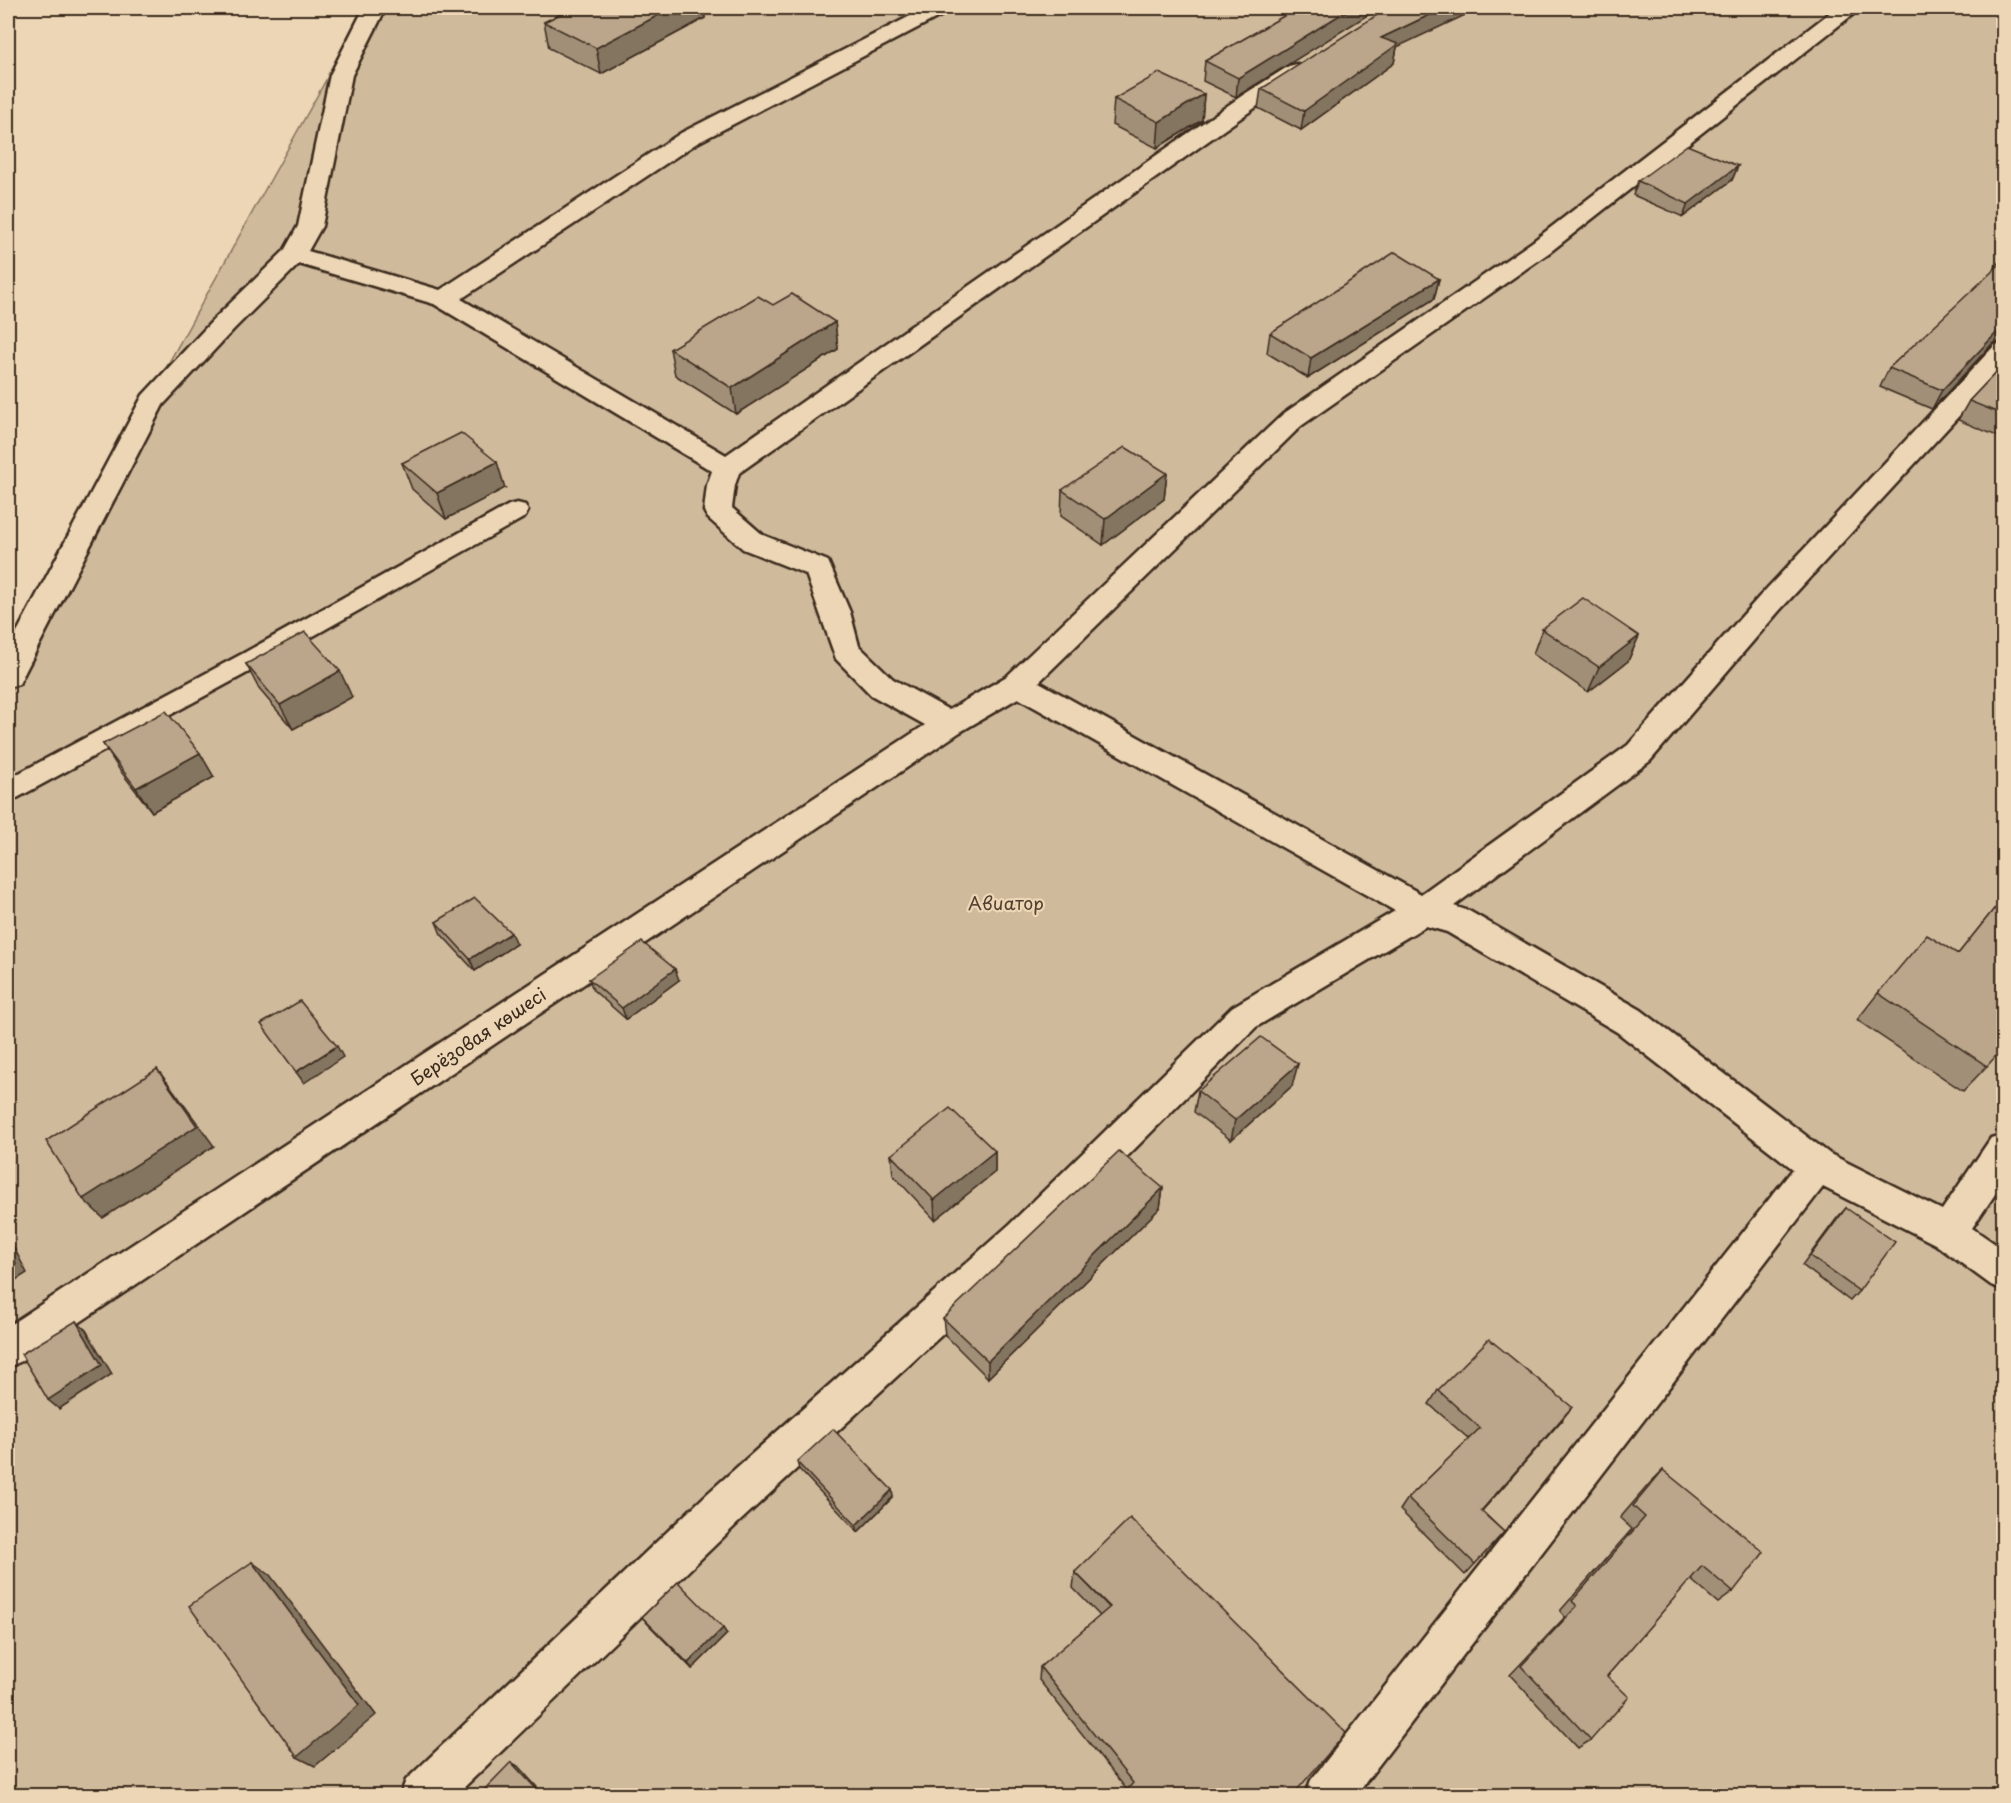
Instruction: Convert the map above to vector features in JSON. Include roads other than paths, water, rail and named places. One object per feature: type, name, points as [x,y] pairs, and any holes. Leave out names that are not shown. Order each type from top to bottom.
[{"type":"street","points":[[8,676],[152,400],[294,255],[310,226],[341,75],[375,8]]},
{"type":"street","points":[[443,298],[689,138],[941,8]]},
{"type":"street","name":"Берёзовая көшесі","points":[[8,1348],[949,724],[1018,684],[1292,420],[1541,247],[1849,8]]},
{"type":"street","points":[[949,724],[882,687],[846,651],[835,612],[818,568],[753,542],[718,511],[721,485],[727,468],[1231,114],[1318,57]]},
{"type":"street","points":[[294,255],[443,298],[727,468]]},
{"type":"street","points":[[422,1796],[723,1508],[1023,1236],[1244,1017],[1423,911],[1639,753],[1769,604],[2004,351]]},
{"type":"street","points":[[1018,684],[1423,911],[1457,921],[1629,1021],[1817,1166],[1948,1232],[2004,1272]]},
{"type":"street","points":[[1948,1232],[2004,1150]]},
{"type":"street","points":[[1327,1796],[1817,1166]]},
{"type":"lane","points":[[8,791],[251,660],[517,511]]},
{"type":"park label","name":"Авиатор","points":[[1006,902]]}]
